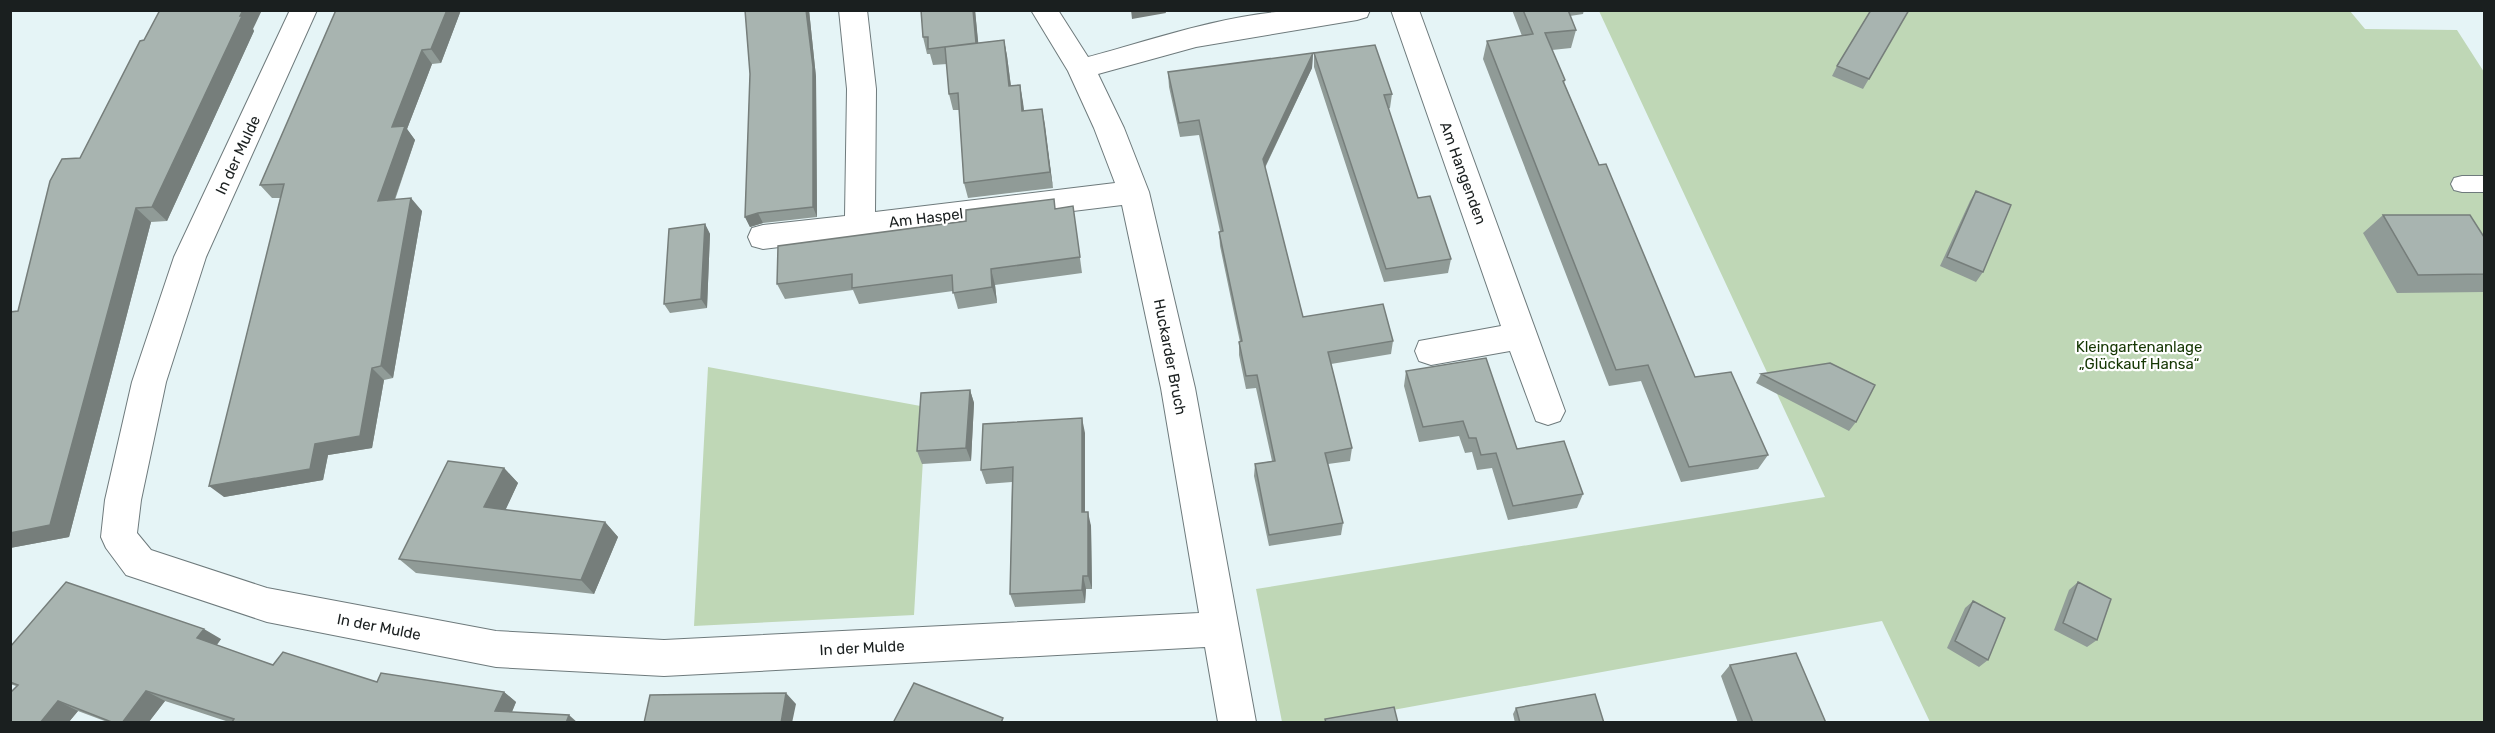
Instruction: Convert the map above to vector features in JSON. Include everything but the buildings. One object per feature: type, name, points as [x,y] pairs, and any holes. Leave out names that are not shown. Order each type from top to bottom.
[{"type":"street","name":"In der Mulde","points":[[304,10],[190,257],[149,382],[123,500],[119,537],[139,563],[267,605],[496,649],[664,658],[1219,629]]},
{"type":"street","points":[[853,10],[860,88],[860,226]]},
{"type":"street","name":"Huckarder Bruch","points":[[1044,10],[1081,69],[1109,128],[1134,192],[1178,388],[1237,723]]},
{"type":"street","points":[[1081,69],[1196,37],[1357,10]]},
{"type":"street","name":"Am Hangenden","points":[[1405,10],[1548,411]]},
{"type":"street","name":"Am Haspel","points":[[763,237],[1134,192]]},
{"type":"street","points":[[1431,351],[1521,336]]},
{"type":"lane","points":[[2462,184],[2484,184]]},
{"type":"green space","name":"Kleingartenanlage „Glückauf Hansa“","points":[[1599,11],[2350,11],[2365,29],[2457,30],[2484,72],[2484,722],[1930,722],[1882,621],[1327,722],[1282,722],[1256,589],[1825,497]]},
{"type":"green space","points":[[708,367],[926,407],[914,615],[694,626]]}]
